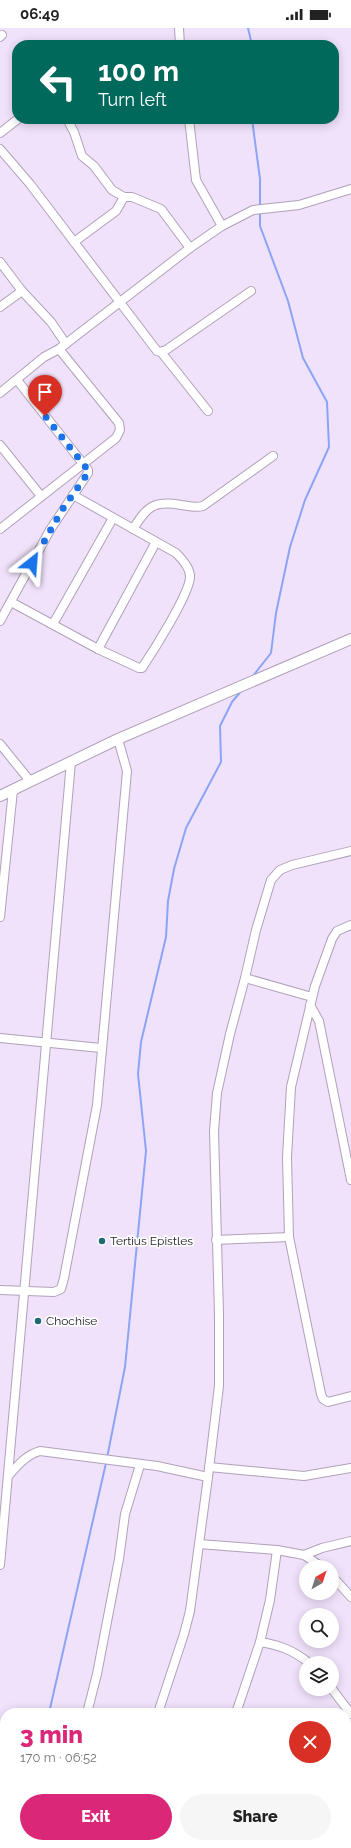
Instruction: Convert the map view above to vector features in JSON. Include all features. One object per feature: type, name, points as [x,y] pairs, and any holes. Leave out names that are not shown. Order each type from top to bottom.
[{"type":"street","points":[[179,28],[180,40]]},
{"type":"street","points":[[0,133],[12,124]]},
{"type":"street","points":[[70,124],[82,156],[94,166],[112,190],[124,197],[132,197],[161,209],[190,248]]},
{"type":"street","points":[[190,124],[196,180],[222,226]]},
{"type":"street","points":[[0,149],[30,184],[157,351],[161,352],[208,411]]},
{"type":"street","points":[[0,393],[44,357],[62,346],[190,248],[222,226],[253,210],[299,205],[351,189]]},
{"type":"street","points":[[74,242],[116,210],[124,197]]},
{"type":"street","points":[[0,262],[22,291],[51,322],[62,346],[119,424],[120,430],[116,438],[0,529]]},
{"type":"street","points":[[0,307],[22,291]]},
{"type":"street","points":[[161,352],[251,291]]},
{"type":"street","points":[[0,621],[50,530],[88,473],[88,470],[82,465],[17,380]]},
{"type":"street","points":[[0,445],[41,496]]},
{"type":"street","points":[[133,529],[144,511],[149,507],[156,504],[172,503],[196,508],[203,506],[261,463],[273,456]]},
{"type":"street","points":[[11,602],[98,648],[134,666],[142,668],[189,587],[190,575],[185,564],[176,553],[73,495]]},
{"type":"street","points":[[53,624],[113,518]]},
{"type":"street","points":[[98,648],[156,542]]},
{"type":"street","points":[[0,796],[118,739],[351,639]]},
{"type":"street","points":[[0,1290],[54,1292],[61,1289],[97,1105],[127,771],[118,739]]},
{"type":"street","points":[[0,744],[30,781]]},
{"type":"street","points":[[0,1565],[2,1502],[9,1475],[71,762]]},
{"type":"street","points":[[0,917],[13,790]]},
{"type":"street","points":[[160,1708],[188,1619],[219,1386],[220,1314],[216,1240],[214,1132],[217,1093],[230,1034],[256,930],[271,880],[280,870],[292,864],[351,851]]},
{"type":"street","points":[[351,925],[336,931],[312,1001],[291,1087],[287,1157],[289,1237],[321,1394],[323,1399],[328,1402],[351,1396]]},
{"type":"street","points":[[245,978],[312,1001]]},
{"type":"street","points":[[312,1001],[319,1021],[351,1180]]},
{"type":"street","points":[[0,1038],[101,1048]]},
{"type":"street","points":[[216,1240],[289,1237]]},
{"type":"street","points":[[9,1475],[23,1460],[40,1451],[174,1469],[208,1477]]},
{"type":"street","points":[[88,1708],[97,1674],[119,1559],[125,1514],[140,1465]]},
{"type":"street","points":[[209,1467],[304,1476],[351,1468]]},
{"type":"street","points":[[304,1555],[322,1548],[351,1541]]},
{"type":"street","points":[[199,1544],[277,1550],[304,1555],[312,1560]]},
{"type":"street","points":[[238,1708],[260,1642],[270,1600],[277,1550]]},
{"type":"street","points":[[339,1584],[351,1597]]},
{"type":"street","points":[[260,1642],[286,1648],[300,1656]]},
{"type":"street","points":[[337,1696],[346,1708]]},
{"type":"waterway","points":[[248,28],[251,40]]},
{"type":"waterway","points":[[253,124],[260,179],[260,207]]},
{"type":"waterway","points":[[253,676],[271,653],[276,613],[290,547],[305,500],[329,447],[327,402],[303,358],[288,301],[260,226],[260,212]]},
{"type":"waterway","points":[[107,1458],[125,1367],[146,1151],[138,1074],[141,1042],[166,937],[168,901],[174,869],[186,828],[221,762],[220,726],[232,702],[242,690]]},
{"type":"waterway","points":[[50,1708],[106,1463]]},
{"type":"place","name":"Tertius Epistles","points":[[102,1241]]},
{"type":"place","name":"Chochise","points":[[38,1321]]},
{"type":"route","points":[[32,563],[62,510],[88,473],[86,467],[82,465],[45,416]]}]
